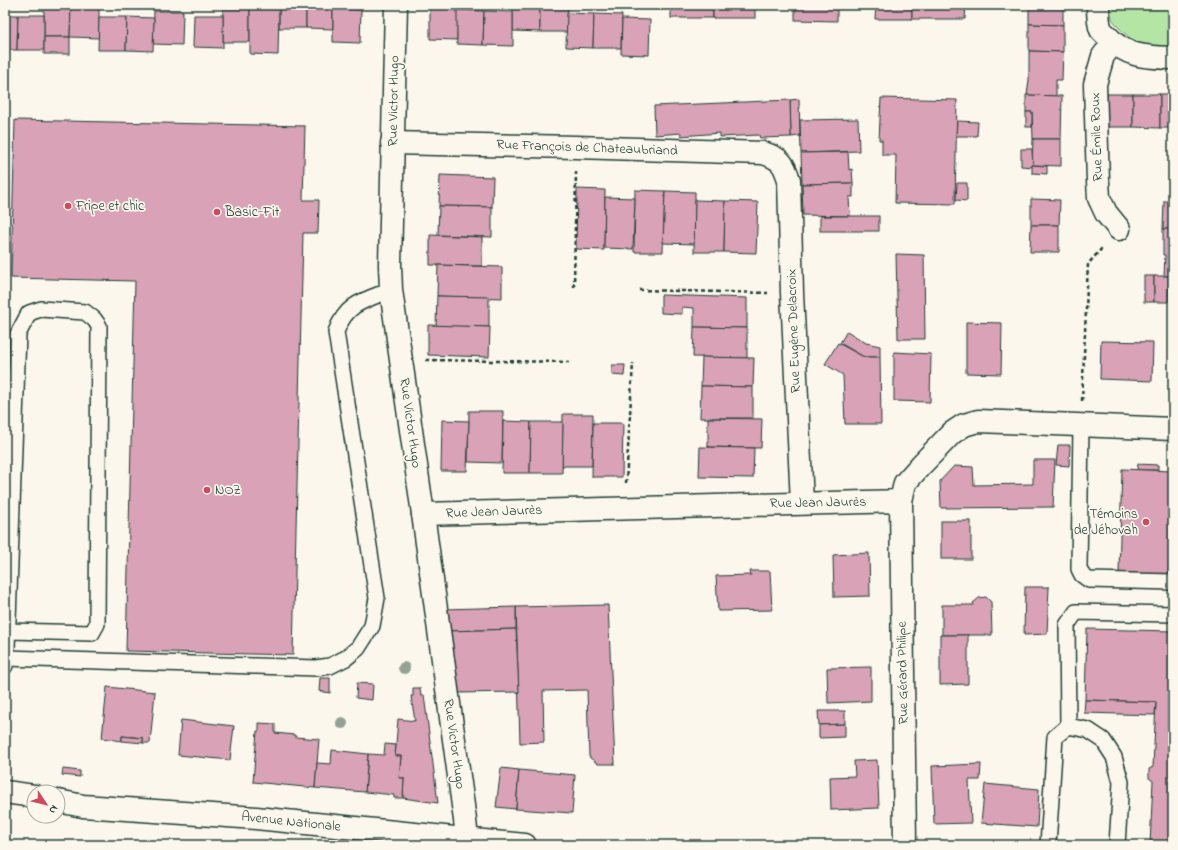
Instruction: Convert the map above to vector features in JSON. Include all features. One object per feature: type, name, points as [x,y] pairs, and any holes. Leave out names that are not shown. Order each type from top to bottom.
[{"type":"street","name":"Rue Victor Hugo","points":[[396,5],[392,143],[391,290],[467,842]]},
{"type":"street","points":[[1098,5],[1101,30],[1113,43],[1129,52],[1146,57],[1173,58]]},
{"type":"street","name":"Rue Émile Roux","points":[[1113,43],[1103,56],[1095,84],[1098,181],[1100,198],[1106,213],[1119,229]]},
{"type":"street","name":"Rue François de Chateaubriand","points":[[392,143],[763,153],[774,156],[780,161]]},
{"type":"street","name":"Rue Eugène Delacroix","points":[[780,161],[786,169],[789,180],[792,293],[802,503]]},
{"type":"street","points":[[901,501],[905,483],[921,465],[952,433],[964,425],[978,421],[1173,429]]},
{"type":"street","name":"Rue Jean Jaurès","points":[[423,514],[901,501]]},
{"type":"street","name":"Rue Gérard Philipe","points":[[901,501],[905,845]]},
{"type":"street","points":[[5,792],[26,795]]},
{"type":"street","name":"Avenue Nationale","points":[[66,803],[83,806],[256,818],[467,842],[525,845]]},
{"type":"lane","points":[[8,631],[92,633],[97,624],[99,326],[94,319],[85,312],[41,309],[29,313],[18,334],[8,631],[5,662],[316,668],[330,666],[346,658],[358,648],[372,626],[377,598],[336,332],[340,321],[354,305],[391,290]]},
{"type":"lane","points":[[1081,425],[1079,569],[1082,575],[1089,580],[1173,582]]},
{"type":"lane","points":[[1068,726],[1067,625],[1076,612],[1173,614]]},
{"type":"lane","points":[[1048,845],[1055,737],[1068,726]]},
{"type":"lane","points":[[1068,726],[1088,730],[1103,740],[1114,757],[1120,782],[1117,845]]},
{"type":"path","points":[[574,287],[576,147]]},
{"type":"path","points":[[1081,425],[1088,264],[1119,229]]},
{"type":"path","points":[[639,290],[792,293]]},
{"type":"path","points":[[401,360],[569,362]]},
{"type":"path","points":[[626,508],[626,481],[633,363]]},
{"type":"green space","points":[[1110,5],[1173,5],[1173,46],[1147,46],[1132,40],[1112,19]]},
{"type":"building","points":[[44,5],[71,5],[70,37],[44,37]]},
{"type":"building","points":[[71,5],[99,5],[99,38],[70,37]]},
{"type":"building","points":[[279,5],[306,5],[306,28],[279,28]]},
{"type":"building","points":[[306,5],[333,5],[333,29],[306,28]]},
{"type":"building","points":[[430,5],[458,5],[457,40],[430,39]]},
{"type":"building","points":[[513,5],[540,5],[540,32],[513,31]]},
{"type":"building","points":[[540,5],[568,5],[567,32],[540,32]]},
{"type":"building","points":[[671,5],[713,5],[713,18],[671,18]]},
{"type":"building","points":[[713,5],[755,5],[755,18],[713,18]]},
{"type":"building","points":[[795,5],[837,5],[837,21],[795,20]]},
{"type":"building","points":[[876,5],[912,5],[912,19],[875,19]]},
{"type":"building","points":[[912,5],[966,5],[965,19],[912,19]]},
{"type":"building","points":[[1029,5],[1063,5],[1063,25],[1029,24]]},
{"type":"building","points":[[223,8],[250,8],[250,42],[223,42]]},
{"type":"building","points":[[250,8],[279,9],[278,55],[250,54]]},
{"type":"building","points":[[333,9],[361,10],[360,43],[333,42]]},
{"type":"building","points":[[457,10],[484,11],[483,45],[457,44]]},
{"type":"building","points":[[154,11],[183,11],[182,45],[153,44]]},
{"type":"building","points":[[484,11],[513,12],[513,46],[483,45]]},
{"type":"building","points":[[567,13],[594,14],[593,48],[566,47]]},
{"type":"building","points":[[594,14],[622,15],[621,48],[593,48]]},
{"type":"building","points":[[5,15],[18,15],[17,50],[5,50]]},
{"type":"building","points":[[18,15],[44,15],[44,50],[17,50]]},
{"type":"building","points":[[194,15],[223,15],[223,48],[193,47]]},
{"type":"building","points":[[99,17],[127,17],[126,50],[98,50]]},
{"type":"building","points":[[127,17],[154,18],[153,51],[126,50]]},
{"type":"building","points":[[622,19],[650,20],[649,55],[621,54]]},
{"type":"building","points":[[1029,24],[1063,25],[1063,52],[1029,51]]},
{"type":"building","points":[[44,37],[70,37],[70,54],[44,54]]},
{"type":"building","points":[[1029,51],[1063,52],[1062,80],[1056,80],[1056,96],[1027,95],[1029,80]]},
{"type":"building","points":[[1107,94],[1133,94],[1133,127],[1107,127]]},
{"type":"building","points":[[1133,94],[1160,94],[1160,128],[1133,127]]},
{"type":"building","points":[[1160,94],[1173,94],[1173,128],[1160,128]]},
{"type":"building","points":[[1026,95],[1062,96],[1061,139],[1033,139],[1032,112],[1026,112]]},
{"type":"building","points":[[881,98],[957,100],[955,204],[895,203],[896,155],[882,155],[882,140],[879,140]]},
{"type":"building","points":[[799,99],[800,136],[791,137],[790,100]]},
{"type":"building","points":[[790,100],[791,137],[760,138],[759,135],[720,137],[720,133],[681,136],[681,133],[655,135],[654,106]]},
{"type":"building","points":[[1026,112],[1032,112],[1032,127],[1026,127]]},
{"type":"building","points":[[858,119],[859,151],[801,153],[800,120]]},
{"type":"building","points":[[15,120],[305,126],[303,200],[319,200],[318,233],[303,233],[293,655],[126,651],[135,281],[11,278]]},
{"type":"building","points":[[957,121],[978,122],[977,136],[956,136]]},
{"type":"building","points":[[1033,139],[1061,139],[1061,166],[1032,165]]},
{"type":"building","points":[[1021,149],[1032,149],[1033,167],[1021,166]]},
{"type":"building","points":[[848,152],[849,170],[852,169],[853,183],[802,184],[801,153]]},
{"type":"building","points":[[1032,165],[1047,166],[1047,174],[1032,173]]},
{"type":"building","points":[[440,175],[493,177],[492,207],[439,206]]},
{"type":"building","points":[[853,183],[853,197],[849,197],[850,216],[803,215],[802,184]]},
{"type":"building","points":[[957,183],[967,183],[967,201],[956,200]]},
{"type":"building","points":[[577,189],[605,190],[604,250],[576,249]]},
{"type":"building","points":[[635,190],[665,191],[663,252],[634,252]]},
{"type":"building","points":[[665,191],[695,192],[695,244],[663,243]]},
{"type":"building","points":[[605,197],[635,198],[633,249],[604,248]]},
{"type":"building","points":[[1031,199],[1060,200],[1059,225],[1031,225]]},
{"type":"building","points":[[695,200],[725,201],[724,252],[694,252]]},
{"type":"building","points":[[725,201],[758,202],[756,253],[724,252]]},
{"type":"building","points":[[1164,201],[1173,201],[1173,229],[1163,229]]},
{"type":"building","points":[[439,206],[492,207],[492,237],[438,235]]},
{"type":"building","points":[[820,216],[879,216],[879,231],[820,231]]},
{"type":"building","points":[[1031,225],[1059,225],[1059,252],[1030,252]]},
{"type":"building","points":[[1163,229],[1173,229],[1173,276],[1164,276],[1165,255],[1163,255]]},
{"type":"building","points":[[430,235],[482,237],[482,266],[430,265]]},
{"type":"building","points":[[896,254],[924,255],[925,339],[898,339]]},
{"type":"building","points":[[438,265],[502,267],[502,298],[437,296]]},
{"type":"building","points":[[1144,276],[1154,276],[1154,302],[1144,302]]},
{"type":"building","points":[[1154,276],[1169,276],[1168,302],[1154,302]]},
{"type":"building","points":[[661,295],[747,298],[747,328],[694,327],[694,308],[682,307],[682,314],[661,313]]},
{"type":"building","points":[[437,296],[489,297],[489,327],[436,326]]},
{"type":"building","points":[[966,322],[1002,323],[1001,374],[966,373]]},
{"type":"building","points":[[428,325],[490,327],[489,357],[428,355]]},
{"type":"building","points":[[694,327],[747,328],[747,358],[693,357]]},
{"type":"building","points":[[847,331],[866,343],[880,346],[880,357],[864,357],[840,343]]},
{"type":"building","points":[[1101,341],[1153,342],[1152,381],[1100,379]]},
{"type":"building","points":[[838,343],[864,357],[880,357],[881,424],[845,424],[843,375],[825,364]]},
{"type":"building","points":[[894,352],[931,354],[930,402],[894,401]]},
{"type":"building","points":[[702,357],[754,358],[753,387],[701,386]]},
{"type":"building","points":[[612,365],[625,365],[624,376],[612,375]]},
{"type":"building","points":[[701,386],[753,387],[753,418],[700,418]]},
{"type":"building","points":[[469,411],[503,411],[502,463],[468,462]]},
{"type":"building","points":[[563,414],[593,414],[592,466],[562,466]]},
{"type":"building","points":[[708,418],[762,419],[761,448],[708,447]]},
{"type":"building","points":[[442,420],[469,421],[467,471],[441,471]]},
{"type":"building","points":[[503,421],[531,422],[530,473],[502,473]]},
{"type":"building","points":[[531,422],[563,422],[562,473],[530,473]]},
{"type":"building","points":[[593,423],[623,423],[622,477],[592,477]]},
{"type":"building","points":[[1058,445],[1070,445],[1069,466],[1056,465]]},
{"type":"building","points":[[700,447],[754,448],[753,478],[699,477]]},
{"type":"building","points":[[1033,460],[1055,460],[1053,507],[941,508],[940,481],[954,466],[973,467],[974,485],[1033,484]]},
{"type":"building","points":[[1138,464],[1158,465],[1158,470],[1137,470]]},
{"type":"building","name":"Témoins de Jéhovah","points":[[1122,469],[1172,471],[1169,575],[1119,573]]},
{"type":"building","points":[[941,521],[971,521],[971,559],[941,559]]},
{"type":"building","points":[[869,553],[870,596],[834,597],[833,555]]},
{"type":"building","points":[[750,571],[770,571],[772,610],[718,611],[716,576],[751,575]]},
{"type":"building","points":[[1025,587],[1049,587],[1047,634],[1024,635]]},
{"type":"building","points":[[986,597],[991,602],[992,635],[942,635],[942,605],[974,605],[973,603],[979,598]]},
{"type":"building","points":[[608,605],[615,764],[598,764],[589,757],[587,690],[543,691],[544,742],[520,743],[516,607]]},
{"type":"building","points":[[516,607],[516,629],[447,631],[444,609]]},
{"type":"building","points":[[516,629],[519,692],[456,693],[447,631]]},
{"type":"building","points":[[1087,629],[1173,631],[1173,845],[1150,845],[1153,781],[1149,778],[1149,769],[1153,767],[1156,702],[1085,700]]},
{"type":"building","points":[[940,635],[968,635],[968,684],[940,685]]},
{"type":"building","points":[[871,667],[871,701],[828,703],[827,668]]},
{"type":"building","points":[[320,678],[330,678],[330,693],[319,691]]},
{"type":"building","points":[[357,683],[373,684],[372,700],[356,698]]},
{"type":"building","points":[[107,687],[155,692],[150,743],[143,743],[143,738],[122,736],[122,741],[102,738]]},
{"type":"building","points":[[413,688],[420,688],[421,696],[424,695],[438,803],[403,798],[404,778],[399,778],[401,756],[395,756],[398,719],[415,721],[411,696],[413,696]]},
{"type":"building","points":[[1085,700],[1156,702],[1155,715],[1084,713]]},
{"type":"building","points":[[818,711],[845,711],[845,724],[819,725]]},
{"type":"building","points":[[181,720],[234,726],[230,760],[178,755]]},
{"type":"building","points":[[259,723],[275,724],[275,733],[295,735],[295,737],[319,739],[315,788],[253,782]]},
{"type":"building","points":[[845,724],[845,737],[819,738],[819,725]]},
{"type":"building","points":[[122,736],[143,738],[143,743],[122,741]]},
{"type":"building","points":[[385,744],[396,745],[395,756],[401,756],[399,778],[404,778],[403,798],[394,798],[394,795],[365,792],[368,754],[384,755]]},
{"type":"building","points":[[332,750],[368,754],[365,792],[315,788],[317,763],[331,764]]},
{"type":"building","points":[[877,760],[879,808],[831,810],[830,777],[855,776],[854,761]]},
{"type":"building","points":[[981,764],[980,780],[969,780],[971,823],[934,824],[932,766]]},
{"type":"building","points":[[501,768],[519,770],[516,809],[496,807]]},
{"type":"building","points":[[63,769],[80,771],[80,777],[62,775]]},
{"type":"building","points":[[519,770],[575,775],[572,813],[516,809]]},
{"type":"building","points":[[985,784],[1039,789],[1037,827],[981,823]]},
{"type":"building","points":[[123,842],[144,844],[144,845],[123,845]]},
{"type":"place","name":"Fripe et chic","points":[[68,206]]},
{"type":"place","name":"Basic-Fit","points":[[217,212]]},
{"type":"place","name":"NOZ","points":[[207,490]]},
{"type":"place","name":"Témoins de Jéhovah","points":[[1146,522]]}]
